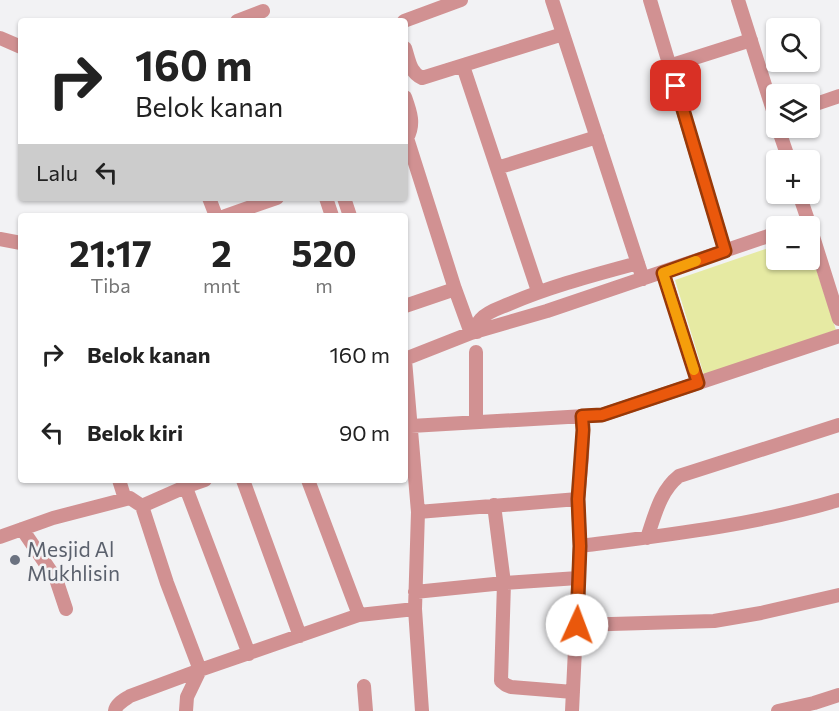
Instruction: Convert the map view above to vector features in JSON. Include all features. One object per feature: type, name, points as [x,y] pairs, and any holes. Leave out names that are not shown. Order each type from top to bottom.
[{"type":"street","points":[[408,20],[461,0]]},
{"type":"street","points":[[552,0],[643,279]]},
{"type":"street","points":[[650,0],[725,251]]},
{"type":"street","points":[[738,0],[766,87]]},
{"type":"street","points":[[245,18],[263,11]]},
{"type":"street","points":[[408,57],[412,70],[422,78],[563,34]]},
{"type":"street","points":[[0,38],[18,46]]},
{"type":"street","points":[[669,66],[751,40]]},
{"type":"street","points":[[463,66],[537,291]]},
{"type":"street","points":[[820,103],[839,96]]},
{"type":"street","points":[[408,106],[412,118],[411,132],[408,136]]},
{"type":"street","points":[[497,168],[597,137]]},
{"type":"street","points":[[408,145],[455,289],[474,332]]},
{"type":"street","points":[[233,213],[266,201]]},
{"type":"street","points":[[408,359],[474,332],[547,311],[766,237]]},
{"type":"street","points":[[0,239],[18,242]]},
{"type":"street","points":[[820,259],[839,319]]},
{"type":"street","points":[[474,332],[484,315],[537,291],[638,262]]},
{"type":"street","points":[[663,273],[698,383]]},
{"type":"street","points":[[408,305],[455,289]]},
{"type":"street","points":[[411,426],[602,415],[839,336]]},
{"type":"street","points":[[476,352],[476,422]]},
{"type":"street","points":[[408,393],[418,512],[415,609],[422,711]]},
{"type":"street","points":[[582,457],[590,436],[602,415]]},
{"type":"street","points":[[572,711],[580,546],[578,499],[582,457],[582,416]]},
{"type":"street","points":[[647,538],[663,493],[679,476],[839,425]]},
{"type":"street","points":[[120,483],[125,499]]},
{"type":"street","points":[[142,506],[184,483],[249,654]]},
{"type":"street","points":[[244,483],[300,636]]},
{"type":"street","points":[[309,483],[359,615]]},
{"type":"street","points":[[0,537],[53,518],[125,499],[130,498],[142,506],[167,583],[200,670],[186,704],[174,711]]},
{"type":"street","points":[[418,512],[578,499]]},
{"type":"street","points":[[580,546],[647,538],[756,520],[839,500]]},
{"type":"street","points":[[494,505],[504,583],[502,683],[511,687],[573,692]]},
{"type":"street","points":[[22,529],[56,579],[66,609]]},
{"type":"street","points":[[415,592],[578,578]]},
{"type":"street","points":[[577,625],[714,621],[839,595]]},
{"type":"street","points":[[115,711],[122,700],[130,696],[359,615],[415,609]]},
{"type":"street","points":[[364,686],[366,711]]},
{"type":"street","points":[[778,711],[839,695]]},
{"type":"green space","points":[[766,249],[766,270],[816,270],[836,330],[704,375],[675,280]]},
{"type":"slow traffic","points":[[694,370],[663,273],[696,261]]},
{"type":"place","name":"Mesjid Al Mukhlisin","points":[[15,560]]},
{"type":"route","points":[[577,625],[580,546],[578,499],[582,457],[582,416],[602,415],[698,383],[663,273],[725,251],[676,86]]}]
